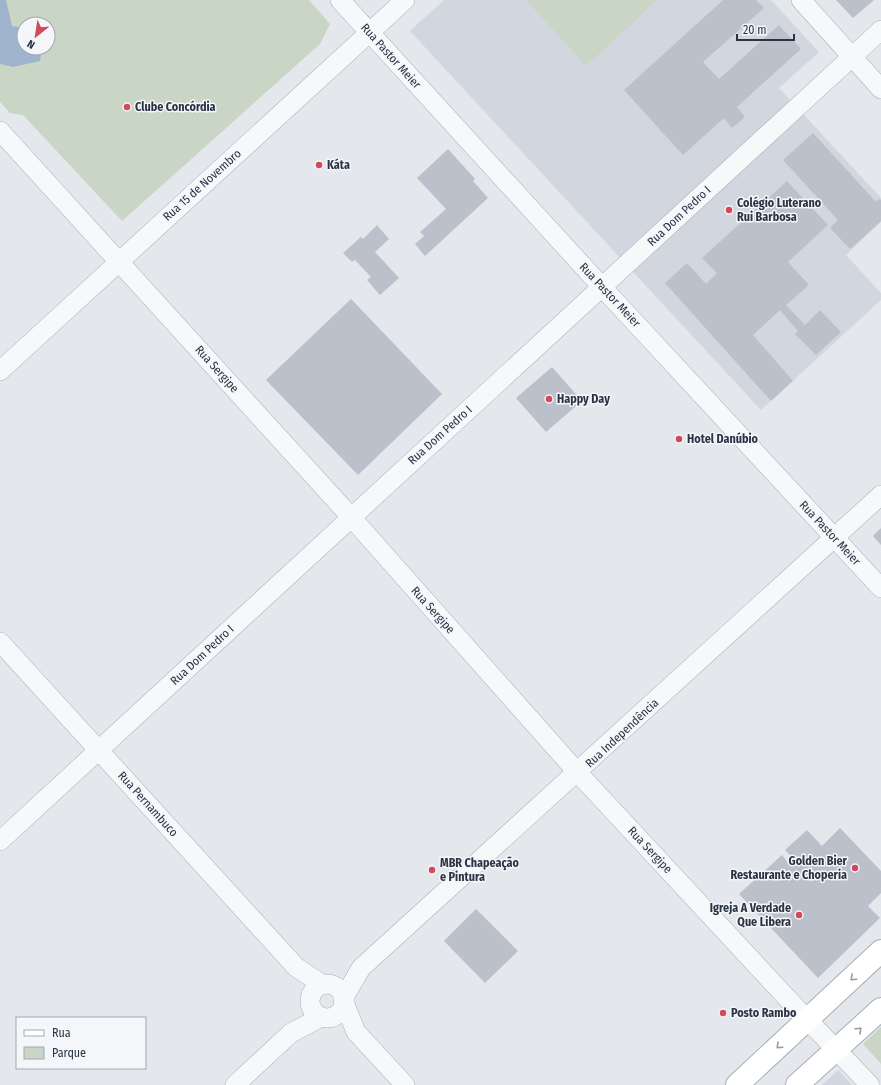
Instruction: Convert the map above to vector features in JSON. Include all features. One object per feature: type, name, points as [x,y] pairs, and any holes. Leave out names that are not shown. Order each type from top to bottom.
[{"type":"main road","points":[[737,1085],[881,951]]},
{"type":"main road","points":[[797,1085],[881,1009]]},
{"type":"street","name":"Rua Pastor Meier","points":[[340,0],[602,287],[881,588]]},
{"type":"street","name":"Rua 15 de Novembro","points":[[0,371],[405,0]]},
{"type":"street","points":[[801,0],[881,89]]},
{"type":"street","name":"Rua Dom Pedro I","points":[[0,841],[351,516],[881,30]]},
{"type":"street","name":"Rua Sergipe","points":[[0,131],[351,516],[578,773],[870,1085]]},
{"type":"street","name":"Rua Independência","points":[[317,991],[362,968],[578,773],[881,495]]},
{"type":"street","name":"Rua Pernambuco","points":[[0,642],[317,991]]},
{"type":"street","name":"Rua Independência","points":[[344,1000],[362,968]]},
{"type":"street","points":[[317,991],[340,989],[356,1032],[405,1085]]},
{"type":"street","points":[[317,991],[314,1013],[356,1032]]},
{"type":"street","points":[[235,1085],[291,1033],[317,991]]},
{"type":"street","points":[[291,1033],[324,1018],[338,1014],[342,1008],[344,1000]]},
{"type":"shaded area","name":"Colégio Luterano Rui Barbosa","points":[[444,0],[771,0],[819,52],[779,88],[881,198],[881,222],[846,255],[881,293],[881,300],[761,410],[410,31]]},
{"type":"shaded area","points":[[838,1070],[852,1085],[822,1085]]},
{"type":"green space","name":"Clube Concórdia","points":[[0,0],[309,0],[330,24],[320,44],[122,221],[23,115],[10,113],[0,102]]},
{"type":"green space","points":[[526,0],[657,0],[586,66]]},
{"type":"green space","points":[[881,1027],[881,1064],[863,1044]]},
{"type":"water","points":[[0,0],[6,0],[12,26],[16,27],[16,56],[41,56],[40,61],[13,67],[0,64]]},
{"type":"building","points":[[723,0],[756,0],[764,8],[703,62],[719,79],[779,25],[801,49],[737,107],[745,117],[732,128],[724,118],[683,155],[624,90]]},
{"type":"building","points":[[836,0],[874,0],[853,18]]},
{"type":"building","points":[[813,133],[876,202],[879,199],[881,200],[881,221],[850,249],[830,228],[838,220],[783,160]]},
{"type":"building","points":[[448,149],[475,179],[473,181],[488,198],[425,256],[415,244],[424,236],[420,232],[446,209],[417,178]]},
{"type":"building","points":[[787,181],[828,225],[788,262],[809,285],[786,305],[805,325],[820,310],[841,332],[816,355],[795,334],[798,331],[780,310],[753,335],[793,381],[771,401],[665,283],[687,263],[706,284],[717,273],[702,258]]},
{"type":"building","points":[[377,225],[389,239],[375,252],[399,278],[380,295],[367,280],[371,277],[355,260],[352,262],[343,253],[361,237],[363,239]]},
{"type":"building","points":[[351,299],[442,394],[358,475],[266,380]]},
{"type":"building","name":"Happy Day","points":[[552,367],[582,401],[546,432],[516,398]]},
{"type":"building","points":[[881,528],[881,545],[873,536]]},
{"type":"building","points":[[840,828],[881,871],[881,893],[868,906],[880,918],[818,978],[739,894],[782,855],[789,864],[794,859],[785,850],[807,830],[822,846]]},
{"type":"building","points":[[476,909],[518,951],[485,983],[444,941]]},
{"type":"place","name":"Clube Concórdia","points":[[127,107]]},
{"type":"place","name":"Káta","points":[[319,165]]},
{"type":"place","name":"Colégio Luterano Rui Barbosa","points":[[729,210]]},
{"type":"place","name":"Happy Day","points":[[549,399]]},
{"type":"place","name":"Hotel Danúbio","points":[[679,439]]},
{"type":"place","name":"Golden Bier Restaurante e Choperia","points":[[855,868]]},
{"type":"place","name":"MBR Chapeação e Pintura","points":[[432,870]]},
{"type":"place","name":"Igreja A Verdade Que Libera","points":[[799,915]]},
{"type":"place","name":"Posto Rambo","points":[[723,1013]]}]
